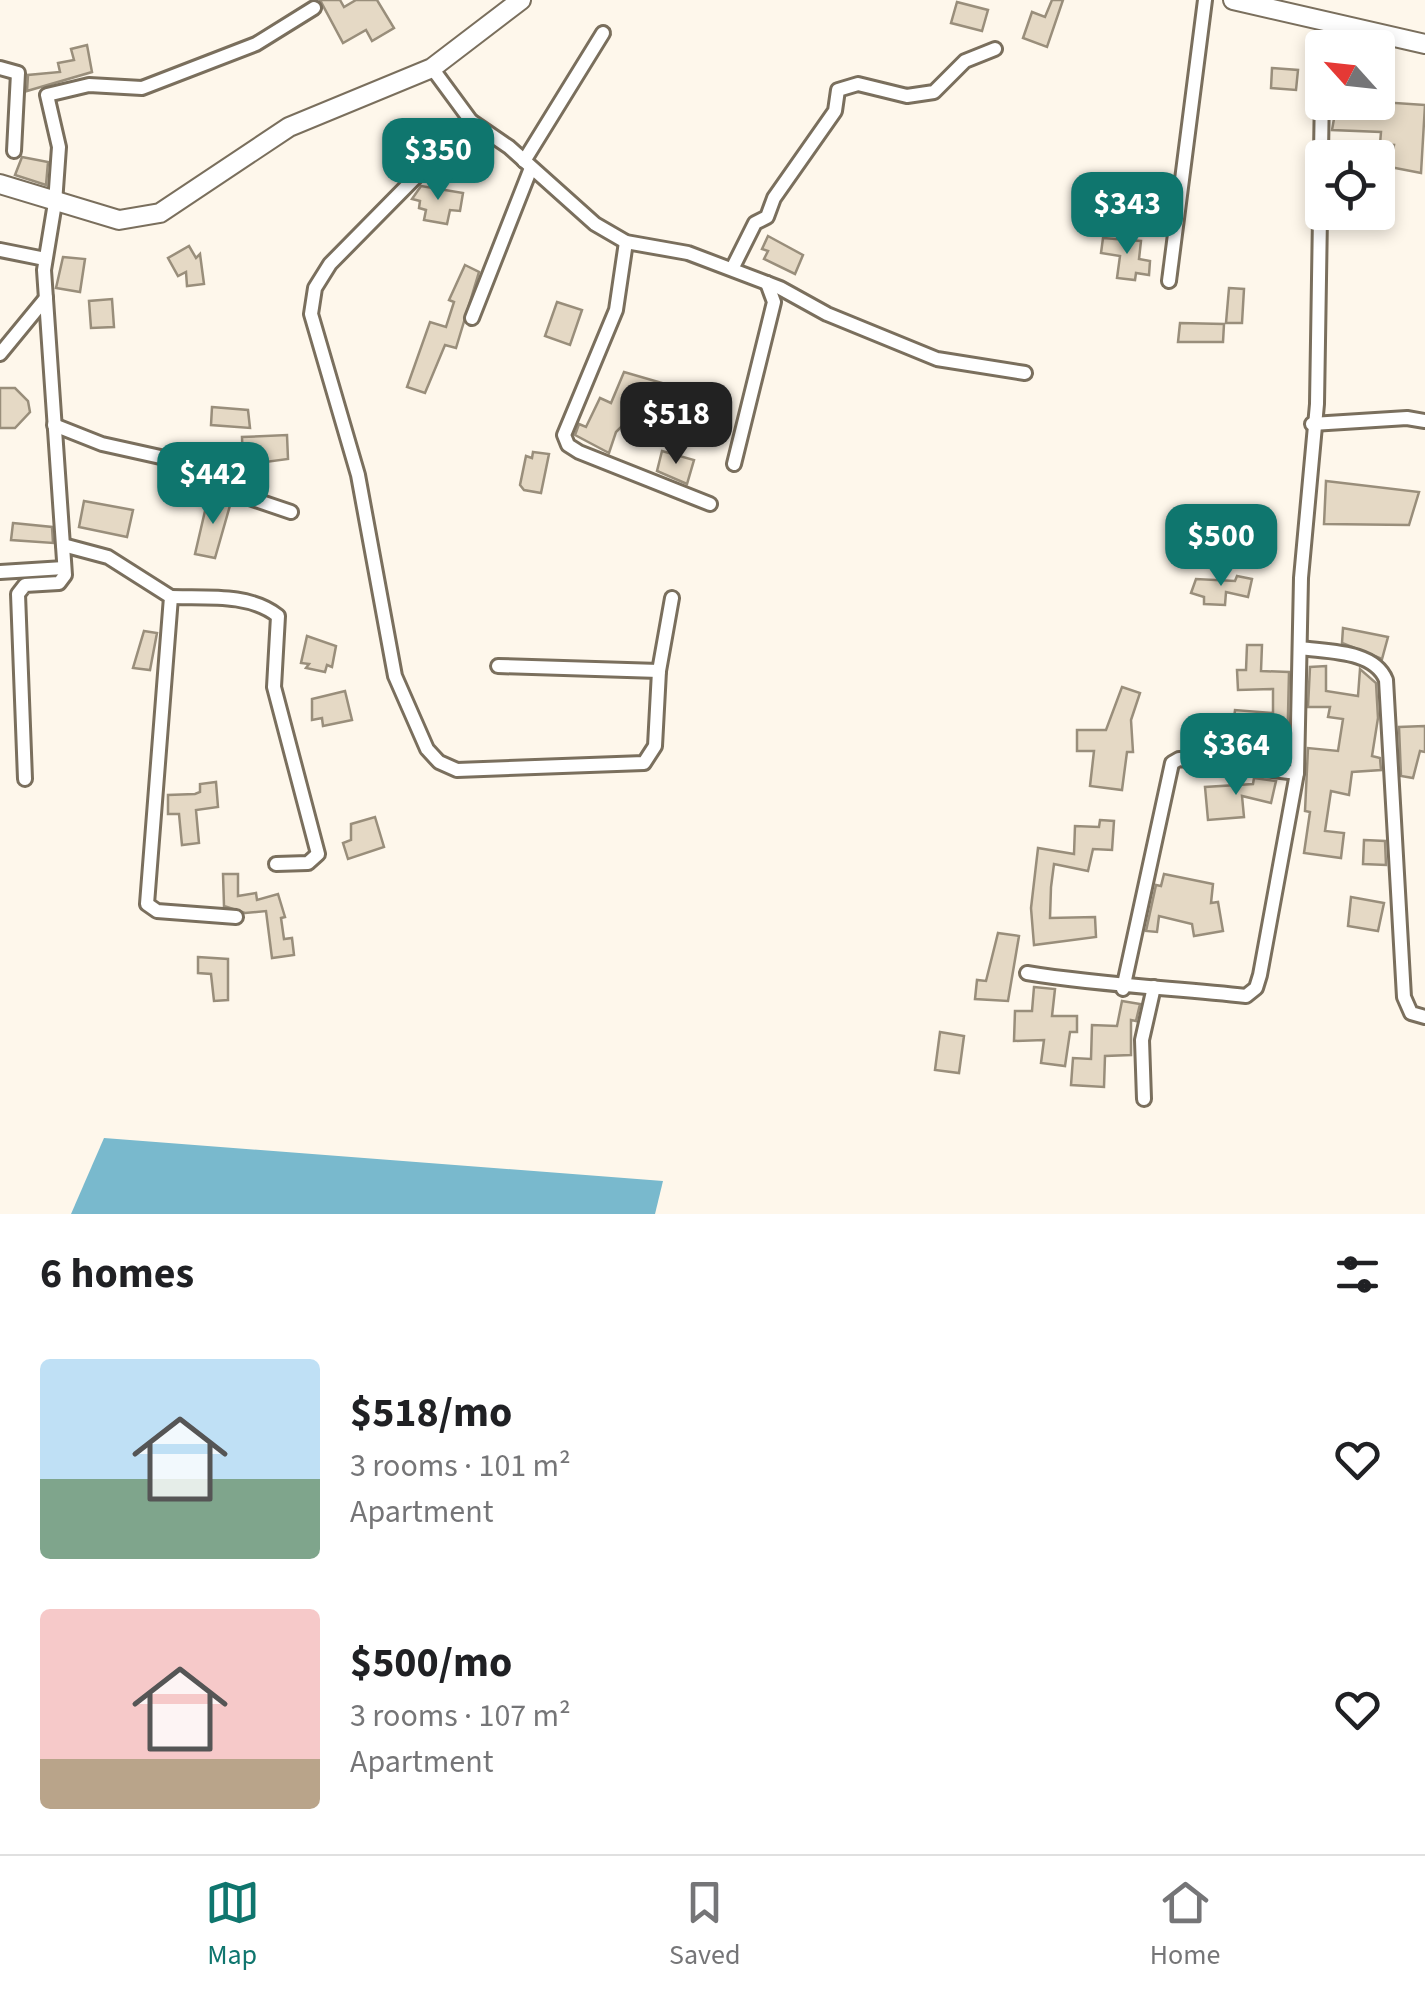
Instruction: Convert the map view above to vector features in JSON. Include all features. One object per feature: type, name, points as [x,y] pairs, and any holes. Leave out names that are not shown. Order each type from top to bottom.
[{"type":"main road","points":[[0,184],[55,204],[119,220],[160,213],[289,127],[432,68],[521,0]]},
{"type":"main road","points":[[1233,0],[1425,44]]},
{"type":"street","points":[[1169,281],[1205,0]]},
{"type":"street","points":[[25,779],[18,594],[24,585],[58,583],[64,568],[45,259],[55,204],[58,147],[47,95],[89,85],[142,88],[256,44],[314,8]]},
{"type":"street","points":[[1331,30],[1332,23]]},
{"type":"street","points":[[472,318],[528,165],[603,33]]},
{"type":"street","points":[[732,269],[755,223],[767,216],[774,198],[835,111],[838,90],[858,84],[906,96],[934,92],[964,62],[995,49]]},
{"type":"street","points":[[0,68],[18,73],[14,150]]},
{"type":"street","points":[[432,68],[471,121],[582,214],[626,242],[688,253],[732,269],[826,314],[937,358],[1025,373]]},
{"type":"street","points":[[1027,973],[1123,988],[1154,986],[1246,996],[1256,988],[1297,772],[1312,424],[1317,404],[1322,120]]},
{"type":"street","points":[[471,121],[330,264],[315,288],[311,314],[358,475],[395,676],[427,749],[439,762],[457,770],[644,763],[654,746],[659,670],[672,598]]},
{"type":"street","points":[[626,242],[616,310],[564,435],[568,446],[580,452],[710,504]]},
{"type":"street","points":[[0,250],[45,259]]},
{"type":"street","points":[[734,464],[774,302],[767,283]]},
{"type":"street","points":[[1,352],[46,298]]},
{"type":"street","points":[[1312,424],[1408,418],[1425,421]]},
{"type":"street","points":[[54,425],[102,444],[210,468]]},
{"type":"street","points":[[177,462],[173,482],[179,491],[217,488],[291,512]]},
{"type":"street","points":[[62,544],[108,557],[171,596],[241,600],[266,606],[278,616],[274,686],[318,854],[308,862],[276,864]]},
{"type":"street","points":[[0,572],[64,568]]},
{"type":"street","points":[[171,596],[147,904],[157,912],[236,917]]},
{"type":"street","points":[[1300,648],[1364,658],[1376,664],[1386,680],[1404,997],[1411,1014],[1425,1016]]},
{"type":"street","points":[[498,666],[659,670]]},
{"type":"street","points":[[1123,988],[1172,762],[1179,759],[1297,772]]},
{"type":"street","points":[[1144,1099],[1142,1040],[1154,986]]},
{"type":"water","points":[[104,1138],[663,1181],[655,1214],[71,1214]]},
{"type":"building","points":[[320,0],[340,0],[344,7],[356,0],[377,0],[394,28],[372,41],[366,30],[343,43]]},
{"type":"building","points":[[1052,0],[1063,0],[1047,47],[1023,38],[1032,12],[1045,17]]},
{"type":"building","points":[[957,2],[988,10],[982,31],[951,23]]},
{"type":"building","points":[[87,45],[92,72],[27,91],[28,75],[60,72],[58,63],[74,60],[71,49]]},
{"type":"building","points":[[1272,68],[1298,70],[1296,90],[1271,88]]},
{"type":"building","points":[[1395,103],[1425,105],[1421,173],[1395,168],[1395,140],[1380,140],[1381,132],[1332,130],[1334,120],[1395,120]]},
{"type":"building","points":[[22,157],[48,162],[46,185],[15,175]]},
{"type":"building","points":[[421,186],[463,193],[460,211],[450,210],[447,224],[424,220],[426,210],[419,208],[420,201],[412,199]]},
{"type":"building","points":[[768,236],[803,255],[795,274],[764,259],[768,251],[762,249]]},
{"type":"building","points":[[1103,238],[1141,241],[1139,259],[1150,261],[1149,275],[1136,273],[1135,280],[1117,278],[1120,256],[1101,253]]},
{"type":"building","points":[[189,246],[196,258],[200,254],[204,284],[187,286],[186,272],[178,276],[168,258]]},
{"type":"building","points":[[63,257],[85,259],[80,292],[56,288]]},
{"type":"building","points":[[465,265],[479,272],[456,348],[445,345],[425,393],[407,387],[430,322],[446,327],[454,302],[449,300]]},
{"type":"building","points":[[1229,288],[1244,289],[1242,323],[1226,323]]},
{"type":"building","points":[[112,299],[114,327],[91,328],[89,301]]},
{"type":"building","points":[[557,302],[582,310],[570,345],[545,336]]},
{"type":"building","points":[[1180,323],[1224,324],[1223,342],[1178,342]]},
{"type":"building","points":[[624,372],[669,385],[656,412],[639,404],[627,430],[621,427],[616,432],[609,453],[575,435],[579,424],[586,427],[600,398],[611,403]]},
{"type":"building","points":[[0,388],[15,388],[28,401],[30,412],[15,428],[0,428]]},
{"type":"building","points":[[212,407],[248,410],[250,428],[211,425]]},
{"type":"building","points":[[287,435],[288,459],[243,465],[242,437]]},
{"type":"building","points":[[662,451],[694,460],[687,484],[657,471]]},
{"type":"building","points":[[533,452],[549,454],[541,493],[524,490],[520,485],[526,456],[532,458]]},
{"type":"building","points":[[1326,481],[1419,492],[1409,525],[1324,524]]},
{"type":"building","points":[[208,498],[231,502],[215,558],[195,554]]},
{"type":"building","points":[[84,501],[133,510],[127,537],[79,527]]},
{"type":"building","points":[[13,523],[52,527],[53,543],[11,540]]},
{"type":"building","points":[[1237,576],[1252,579],[1248,597],[1226,592],[1225,605],[1204,604],[1204,597],[1191,593],[1196,579],[1235,581]]},
{"type":"building","points":[[1343,628],[1388,637],[1382,659],[1342,643]]},
{"type":"building","points":[[144,631],[157,633],[150,670],[133,668]]},
{"type":"building","points":[[307,636],[336,646],[332,667],[327,665],[325,672],[301,663]]},
{"type":"building","points":[[1247,645],[1262,645],[1261,671],[1289,672],[1287,758],[1281,761],[1259,758],[1260,752],[1242,751],[1242,741],[1214,738],[1212,750],[1189,746],[1190,720],[1233,727],[1235,710],[1273,713],[1273,689],[1238,690],[1237,670],[1246,670]]},
{"type":"building","points":[[1326,666],[1326,691],[1358,696],[1360,669],[1376,683],[1378,718],[1372,756],[1380,758],[1381,770],[1352,772],[1349,795],[1331,791],[1325,831],[1344,833],[1341,858],[1304,853],[1310,812],[1305,811],[1308,748],[1338,751],[1343,719],[1328,717],[1330,707],[1308,707],[1310,667]]},
{"type":"building","points":[[1122,687],[1140,693],[1131,720],[1133,752],[1127,752],[1122,790],[1090,786],[1094,751],[1077,751],[1077,730],[1106,730]]},
{"type":"building","points":[[345,691],[352,720],[323,726],[322,718],[312,720],[312,699]]},
{"type":"building","points":[[1425,726],[1425,752],[1420,751],[1413,778],[1401,776],[1399,727]]},
{"type":"building","points":[[1254,778],[1276,781],[1271,803],[1242,796],[1244,817],[1208,820],[1205,787],[1253,784]]},
{"type":"building","points":[[216,782],[218,807],[196,810],[199,843],[182,845],[179,814],[168,814],[168,795],[195,794],[200,792],[200,784]]},
{"type":"building","points":[[375,817],[384,847],[348,859],[343,843],[351,840],[351,824]]},
{"type":"building","points":[[1100,820],[1114,821],[1112,850],[1093,849],[1088,871],[1054,864],[1051,887],[1050,918],[1095,917],[1096,937],[1034,945],[1031,908],[1038,848],[1074,854],[1075,826],[1099,827]]},
{"type":"building","points":[[1364,840],[1385,841],[1386,865],[1363,864]]},
{"type":"building","points":[[223,874],[238,874],[238,896],[256,893],[257,900],[278,894],[285,917],[281,918],[284,939],[292,938],[294,955],[272,958],[266,911],[245,913],[224,906]]},
{"type":"building","points":[[1164,874],[1213,884],[1211,903],[1218,902],[1223,931],[1194,936],[1192,924],[1159,916],[1157,932],[1146,931],[1156,885],[1161,886]]},
{"type":"building","points":[[1351,897],[1384,903],[1378,931],[1348,926]]},
{"type":"building","points":[[998,933],[1019,936],[1008,1001],[975,999],[977,980],[986,981]]},
{"type":"building","points":[[198,957],[228,959],[228,1000],[214,1001],[211,974],[198,973]]},
{"type":"building","points":[[1034,987],[1055,989],[1052,1016],[1077,1016],[1077,1032],[1070,1032],[1065,1066],[1041,1063],[1044,1040],[1014,1041],[1015,1011],[1032,1011]]},
{"type":"building","points":[[1122,1001],[1140,1004],[1136,1021],[1131,1020],[1131,1055],[1105,1056],[1104,1087],[1071,1085],[1073,1058],[1091,1059],[1092,1025],[1117,1026]]},
{"type":"building","points":[[940,1032],[964,1036],[959,1073],[935,1070]]}]
